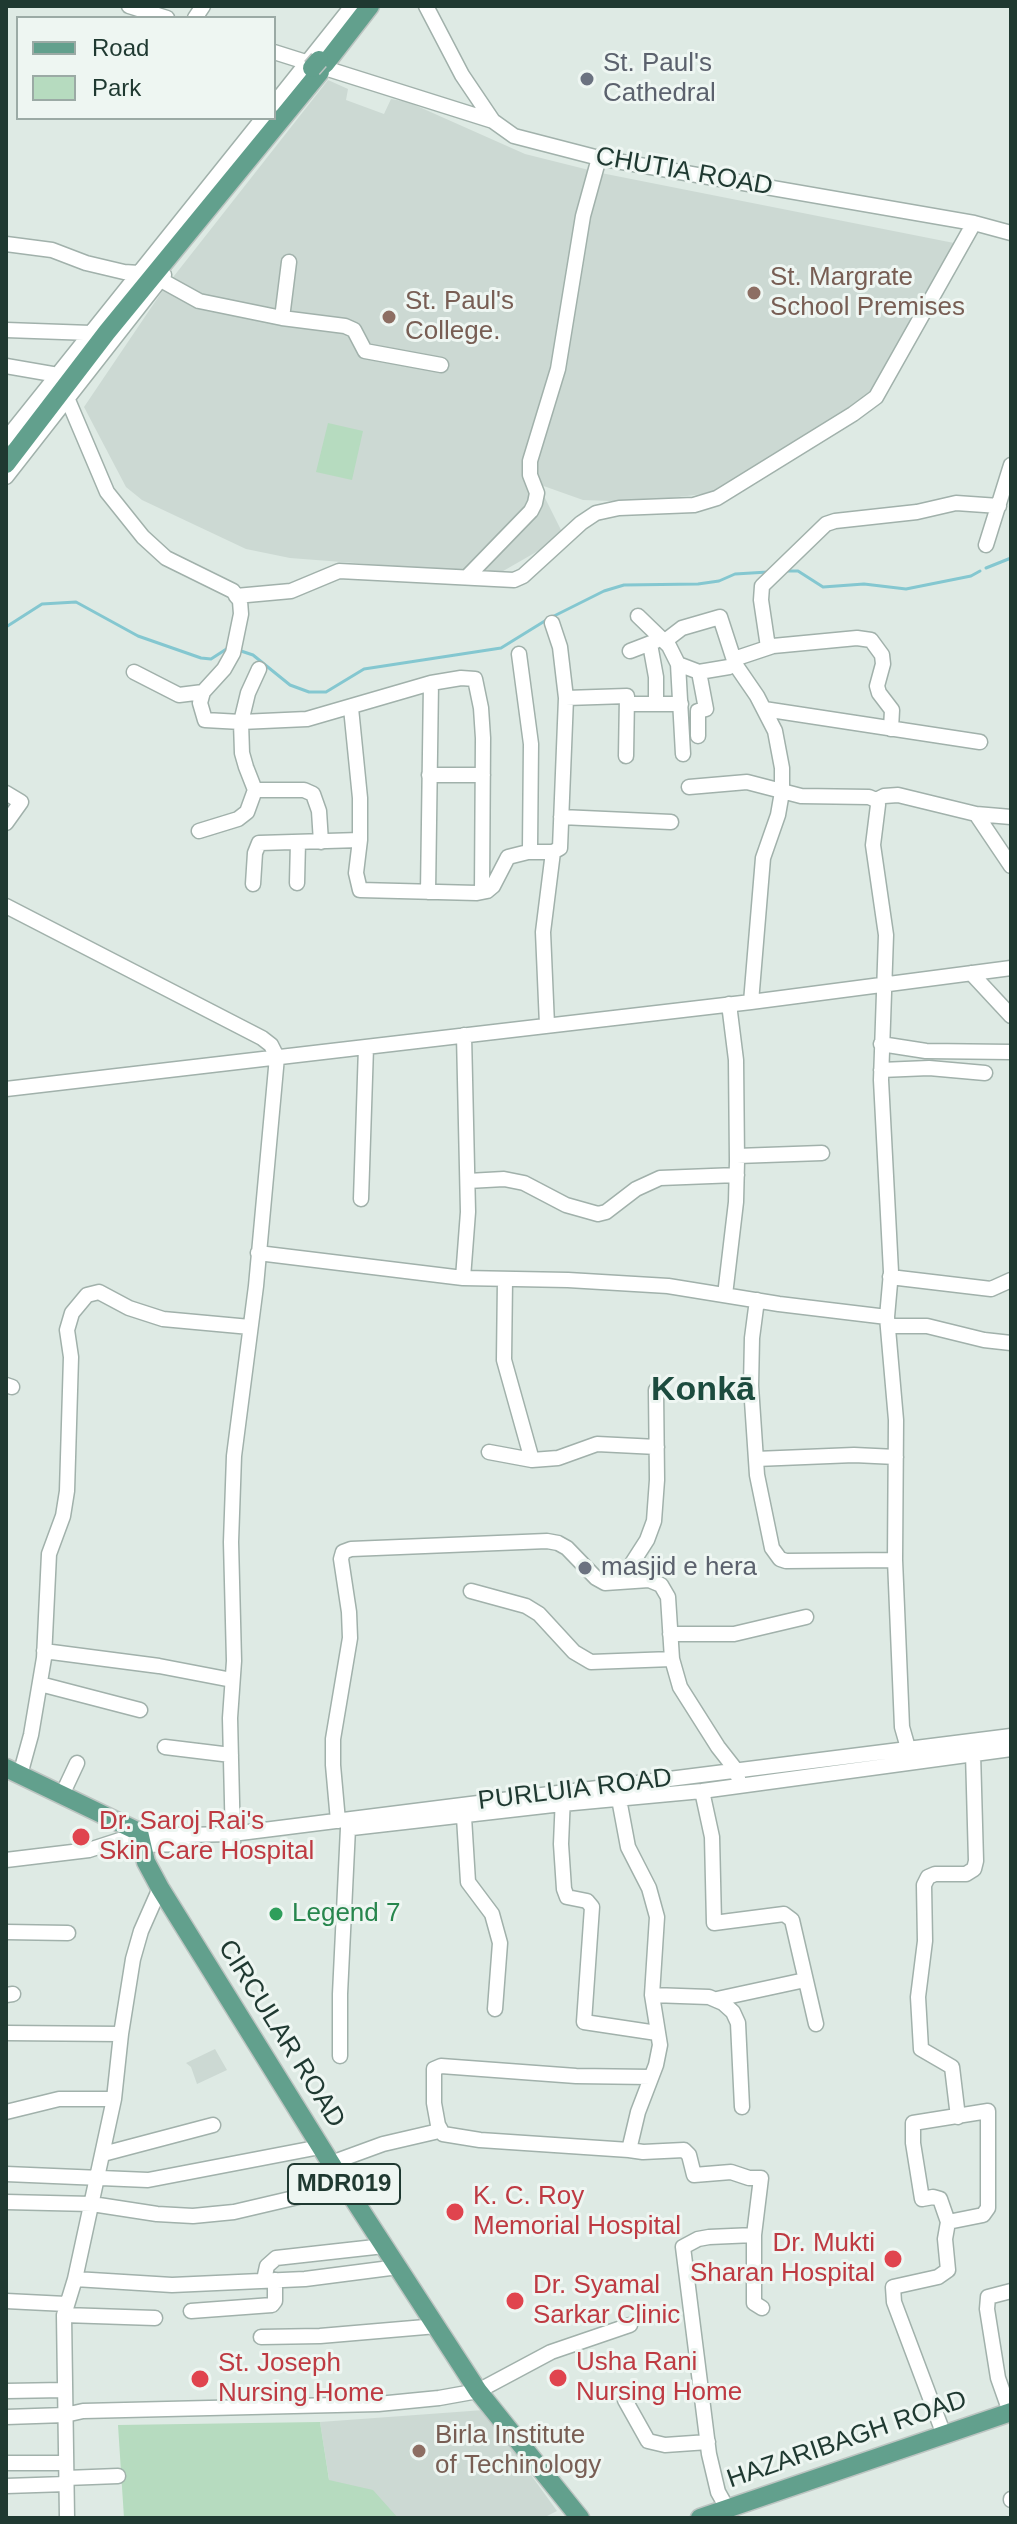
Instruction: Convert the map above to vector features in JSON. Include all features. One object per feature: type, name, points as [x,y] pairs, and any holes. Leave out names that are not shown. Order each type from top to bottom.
[{"type":"main road","points":[[276,112],[319,66],[361,6]]},
{"type":"main road","points":[[6,464],[107,332],[370,6]]},
{"type":"main road","points":[[7,438],[269,120]]},
{"type":"main road","points":[[11,1774],[62,1795],[135,1838]]},
{"type":"main road","points":[[11,1774],[135,1838]]},
{"type":"main road","name":"CIRCULAR ROAD","points":[[135,1838],[160,1888],[384,2246],[481,2394],[580,2518]]},
{"type":"main road","name":"HAZARIBAGH ROAD","points":[[700,2518],[1011,2412]]},
{"type":"street","points":[[6,477],[161,280],[319,66],[352,6]]},
{"type":"street","points":[[276,102],[319,66],[379,6]]},
{"type":"street","name":"CHUTIA ROAD","points":[[426,6],[462,75],[493,121],[514,136],[599,158],[974,223],[1011,233]]},
{"type":"street","points":[[136,11],[158,16]]},
{"type":"street","points":[[276,53],[493,121]]},
{"type":"street","points":[[7,438],[261,120]]},
{"type":"street","points":[[467,577],[531,511],[535,503],[537,493],[530,475],[530,461],[558,369],[583,216],[599,158]]},
{"type":"street","points":[[236,596],[291,591],[339,571],[506,581],[523,576],[596,513],[619,508],[694,505],[717,498],[867,405],[884,383],[902,346],[974,223]]},
{"type":"street","points":[[6,244],[52,250],[86,263],[139,273]]},
{"type":"street","points":[[282,318],[289,262]]},
{"type":"street","points":[[161,280],[199,301],[282,318],[345,326],[354,330],[365,351],[441,365]]},
{"type":"street","points":[[6,330],[91,333]]},
{"type":"street","points":[[6,366],[58,375]]},
{"type":"street","points":[[68,400],[107,492],[143,537],[166,558],[233,591],[240,601],[241,614],[233,653],[224,669],[203,692],[200,703],[205,720],[307,719],[431,683],[470,677],[478,683],[483,775],[482,892]]},
{"type":"street","points":[[986,545],[1011,465]]},
{"type":"street","points":[[768,647],[760,593],[762,586],[826,524],[917,512],[956,503],[999,506]]},
{"type":"street","points":[[638,616],[678,664],[699,672],[768,647],[857,638],[871,640],[882,655],[883,664],[877,686],[892,710],[891,729]]},
{"type":"street","points":[[630,651],[659,641],[682,628],[720,617],[733,657],[775,731],[780,752],[782,792],[778,815],[763,858],[751,1002]]},
{"type":"street","points":[[351,708],[359,785],[360,840],[356,873],[360,890],[482,892],[493,886],[508,857],[528,852],[553,852],[560,848],[566,698],[560,647],[552,623]]},
{"type":"street","points":[[656,704],[659,641]]},
{"type":"street","points":[[519,654],[531,744],[528,852]]},
{"type":"street","points":[[678,664],[683,754]]},
{"type":"street","points":[[199,831],[238,819],[247,812],[255,790],[242,753],[241,722],[248,693],[259,669]]},
{"type":"street","points":[[134,672],[179,695],[203,692]]},
{"type":"street","points":[[698,736],[698,711],[706,709],[699,672]]},
{"type":"street","points":[[428,892],[431,683]]},
{"type":"street","points":[[566,698],[627,696],[626,756]]},
{"type":"street","points":[[627,704],[681,704]]},
{"type":"street","points":[[764,709],[980,742]]},
{"type":"street","points":[[429,775],[483,775]]},
{"type":"street","points":[[689,787],[747,782],[801,796],[861,796],[876,800],[898,795],[976,814],[1011,817]]},
{"type":"street","points":[[255,790],[304,790],[313,794],[319,811],[321,842]]},
{"type":"street","points":[[6,793],[21,802],[6,823]]},
{"type":"street","points":[[876,800],[878,813],[873,845],[883,905],[886,984],[881,1070],[890,1277],[888,1322],[896,1457],[895,1560],[902,1727],[911,1755]]},
{"type":"street","points":[[976,814],[1011,866]]},
{"type":"street","points":[[561,817],[671,822]]},
{"type":"street","points":[[253,884],[259,843],[360,840]]},
{"type":"street","points":[[297,883],[298,842]]},
{"type":"street","points":[[547,1025],[543,932],[553,852]]},
{"type":"street","points":[[6,906],[262,1038],[271,1045],[277,1057],[234,1456],[230,1718],[232,1838]]},
{"type":"street","points":[[6,1089],[751,1002],[1011,968]]},
{"type":"street","points":[[971,973],[1011,1016]]},
{"type":"street","points":[[725,1295],[737,1175],[736,1060],[729,1004]]},
{"type":"street","points":[[463,1278],[468,1181],[464,1035]]},
{"type":"street","points":[[881,1044],[938,1052],[1011,1052]]},
{"type":"street","points":[[361,1199],[366,1047]]},
{"type":"street","points":[[881,1070],[917,1068],[985,1073]]},
{"type":"street","points":[[737,1156],[822,1153]]},
{"type":"street","points":[[468,1181],[504,1179],[524,1183],[566,1205],[598,1214],[606,1212],[636,1189],[660,1178],[737,1175]]},
{"type":"street","points":[[258,1253],[463,1278],[645,1284],[927,1326],[984,1340],[1011,1343]]},
{"type":"street","points":[[890,1277],[991,1289],[1011,1280]]},
{"type":"street","points":[[505,1280],[504,1360],[532,1460]]},
{"type":"street","points":[[11,1774],[40,1684],[49,1554],[63,1516],[67,1491],[71,1357],[68,1322],[72,1313],[87,1295],[99,1292],[129,1308],[163,1319],[250,1327]]},
{"type":"street","points":[[757,1300],[750,1368],[756,1459],[769,1539],[780,1559],[795,1562],[895,1560]]},
{"type":"street","points":[[620,1582],[647,1540],[654,1521],[656,1390]]},
{"type":"street","points":[[489,1452],[532,1460],[558,1458],[597,1444],[657,1447]]},
{"type":"street","points":[[756,1459],[854,1455],[896,1457]]},
{"type":"street","points":[[340,2056],[343,1824],[333,1765],[333,1739],[350,1638],[341,1559],[343,1552],[393,1545],[547,1541],[567,1548],[596,1578],[605,1583],[649,1580],[661,1585],[668,1597],[672,1659],[680,1687],[736,1770],[739,1786]]},
{"type":"street","points":[[471,1591],[526,1606],[539,1614],[574,1652],[591,1662],[672,1659]]},
{"type":"street","points":[[670,1634],[734,1634],[806,1617]]},
{"type":"street","points":[[44,1651],[159,1666],[232,1680]]},
{"type":"street","points":[[40,1684],[140,1710]]},
{"type":"street","name":"PURLUIA ROAD","points":[[343,1824],[464,1817],[562,1797],[619,1799],[702,1791],[1011,1736]]},
{"type":"street","points":[[165,1747],[231,1755]]},
{"type":"street","name":"PURLUIA ROAD","points":[[6,1860],[89,1850],[135,1838],[232,1838],[562,1797],[736,1770],[1011,1749]]},
{"type":"street","points":[[958,2117],[952,2067],[921,2049],[918,1997],[925,1941],[924,1885],[928,1877],[935,1874],[966,1874],[974,1869],[976,1861],[973,1753]]},
{"type":"street","points":[[62,1795],[77,1763]]},
{"type":"street","points":[[702,1791],[712,1837],[714,1923],[784,1914],[792,1920],[816,2024]]},
{"type":"street","points":[[562,1797],[564,1889],[567,1897],[587,1901],[592,1907],[584,2022],[657,2033]]},
{"type":"street","points":[[619,1799],[628,1847],[649,1888],[657,1917],[652,1995],[660,2045],[629,2150]]},
{"type":"street","points":[[464,1817],[468,1882],[492,1914],[500,1943],[495,2009]]},
{"type":"street","points":[[67,2518],[65,2310],[99,2176],[114,2099],[133,1959],[141,1931],[160,1888]]},
{"type":"street","points":[[6,1932],[68,1933]]},
{"type":"street","points":[[652,1995],[717,1999],[805,1980]]},
{"type":"street","points":[[717,1999],[733,2012],[738,2023],[742,2107]]},
{"type":"street","points":[[6,2033],[121,2034]]},
{"type":"street","points":[[439,2131],[434,2103],[434,2069],[438,2066],[576,2076],[651,2077]]},
{"type":"street","points":[[6,2112],[59,2099],[114,2099]]},
{"type":"street","points":[[944,2435],[894,2302],[893,2287],[938,2277],[948,2270],[945,2239],[948,2222],[940,2199],[922,2199],[913,2123],[988,2111],[988,2208],[983,2215],[948,2222]]},
{"type":"street","points":[[103,2154],[213,2125]]},
{"type":"street","points":[[331,2163],[383,2144],[439,2131],[480,2140],[643,2152],[684,2150],[689,2155],[694,2175],[731,2172],[761,2178],[754,2235],[754,2303],[762,2308]]},
{"type":"street","points":[[6,2174],[148,2180],[320,2147]]},
{"type":"street","points":[[6,2202],[92,2204],[193,2216],[234,2212],[345,2186]]},
{"type":"street","points":[[727,2508],[718,2492],[708,2442],[683,2247],[709,2237],[740,2233],[754,2235]]},
{"type":"street","points":[[191,2311],[266,2307],[275,2301],[267,2266],[276,2258],[384,2246]]},
{"type":"street","points":[[75,2279],[150,2285],[270,2280],[398,2267]]},
{"type":"street","points":[[1011,2291],[988,2297],[987,2309],[998,2378],[1011,2412]]},
{"type":"street","points":[[6,2301],[155,2318]]},
{"type":"street","points":[[309,2412],[430,2404],[481,2394],[551,2352],[630,2325]]},
{"type":"street","points":[[261,2337],[320,2336],[437,2326]]},
{"type":"street","points":[[6,2391],[64,2390]]},
{"type":"street","points":[[6,2417],[65,2415],[83,2411],[378,2404],[481,2394]]},
{"type":"street","points":[[625,2400],[648,2441],[665,2445],[708,2442]]},
{"type":"street","points":[[6,2463],[66,2475],[118,2476]]},
{"type":"street","points":[[6,2486],[66,2475]]},
{"type":"shaded area","points":[[328,80],[348,89],[346,100],[384,114],[391,99],[408,102],[525,154],[601,173],[954,243],[889,385],[711,493],[638,502],[583,500],[538,484],[564,536],[498,574],[290,558],[246,549],[142,500],[126,487],[84,407],[163,290]]},
{"type":"shaded area","points":[[215,2049],[227,2070],[197,2084],[191,2067],[186,2063]]},
{"type":"shaded area","name":"Birla Institute of Techinology","points":[[484,2410],[557,2511],[543,2518],[335,2518],[320,2422]]},
{"type":"green space","points":[[328,423],[363,431],[352,480],[316,472]]},
{"type":"green space","points":[[320,2422],[329,2480],[373,2490],[398,2518],[124,2518],[118,2425]]},
{"type":"waterway","points":[[986,568],[1011,558]]},
{"type":"waterway","points":[[787,571],[798,571],[823,587],[864,584],[906,589],[971,576],[980,571]]},
{"type":"waterway","points":[[241,651],[253,655],[290,685],[309,692],[326,692],[364,669],[501,648],[548,619],[604,591],[624,585],[698,584],[719,581],[735,574],[768,572]]},
{"type":"waterway","points":[[6,627],[42,604],[76,602],[138,636],[201,658],[211,659],[228,648]]},
{"type":"place","name":"St. Paul's Cathedral","points":[[587,79]]},
{"type":"place","name":"St. Margrate School Premises","points":[[754,293]]},
{"type":"place","name":"St. Paul's College.","points":[[389,317]]},
{"type":"place","name":"masjid e hera","points":[[585,1568]]},
{"type":"place","name":"Dr. Saroj Rai's Skin Care Hospital","points":[[81,1837]]},
{"type":"place","name":"Legend 7","points":[[276,1914]]},
{"type":"place","name":"K. C. Roy Memorial Hospital","points":[[455,2212]]},
{"type":"place","name":"Dr. Mukti Sharan Hospital","points":[[893,2259]]},
{"type":"place","name":"Dr. Syamal Sarkar Clinic","points":[[515,2301]]},
{"type":"place","name":"Usha Rani Nursing Home","points":[[558,2378]]},
{"type":"place","name":"St. Joseph Nursing Home","points":[[200,2379]]},
{"type":"place","name":"Birla Institute of Techinology","points":[[419,2451]]},
{"type":"district","name":"Konkā","points":[[703,1391]]}]
